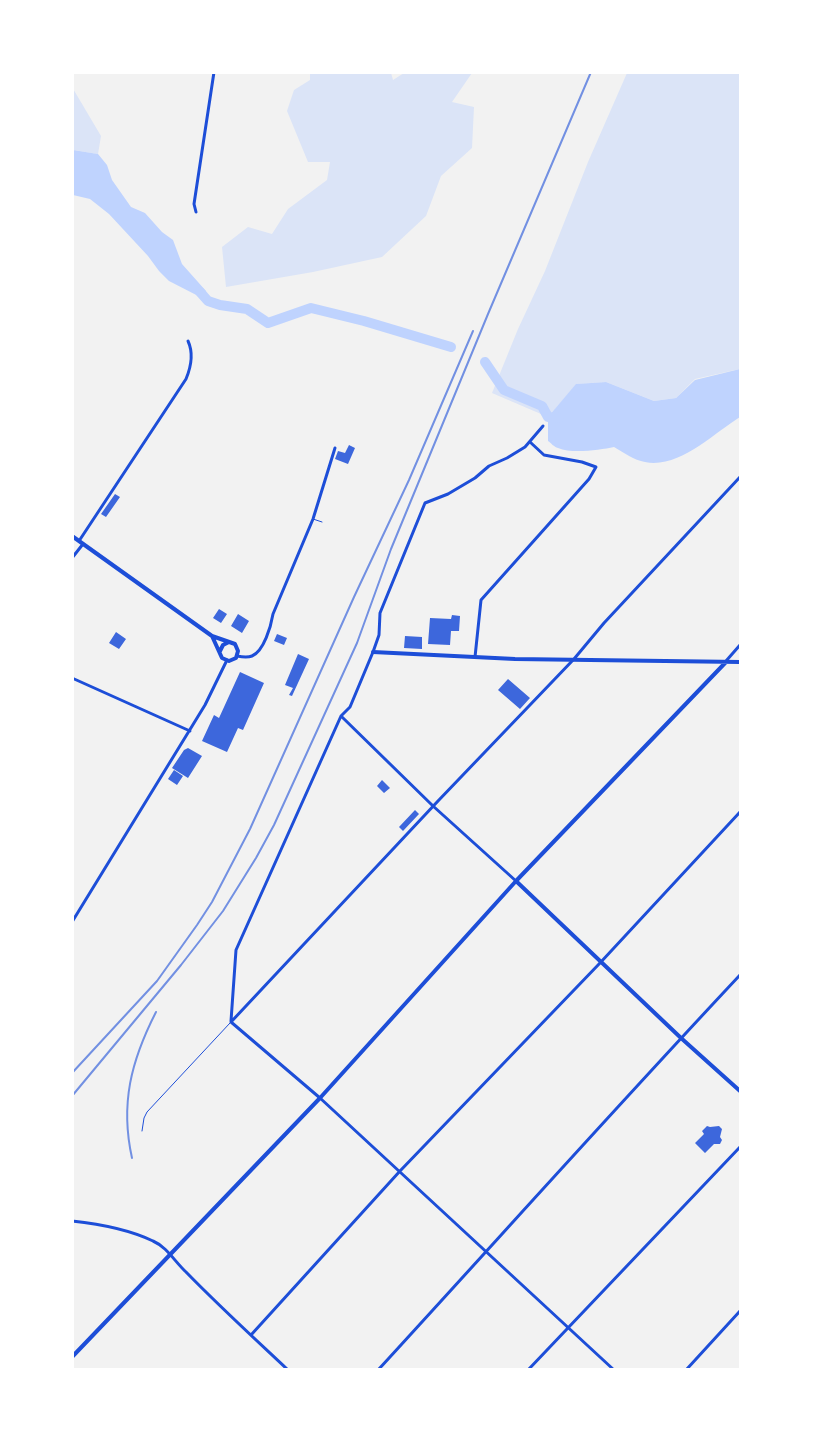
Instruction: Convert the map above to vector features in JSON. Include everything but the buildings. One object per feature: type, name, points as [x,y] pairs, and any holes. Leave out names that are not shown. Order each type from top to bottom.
[{"type":"street","points":[[196,212],[194,204],[214,72]]},
{"type":"street","points":[[72,558],[186,379],[191,362],[188,342]]},
{"type":"street","points":[[231,1022],[236,950],[341,716],[350,707],[379,635],[380,613],[425,503],[448,494],[475,478],[489,466],[507,458],[530,442],[543,426]]},
{"type":"street","points":[[475,657],[481,600],[589,479],[596,467],[582,462],[544,455],[530,442]]},
{"type":"street","points":[[212,636],[222,658],[227,660],[233,660],[237,656],[251,657],[260,649],[271,626],[273,614],[313,519],[335,448]]},
{"type":"street","points":[[231,1022],[433,806],[574,659],[604,623],[740,477]]},
{"type":"street","points":[[72,536],[212,636],[237,647],[237,656]]},
{"type":"street","points":[[220,651],[223,644],[229,642]]},
{"type":"street","points":[[72,1357],[169,1253],[320,1098],[516,881],[726,662],[740,645]]},
{"type":"street","points":[[373,652],[515,659],[740,662]]},
{"type":"street","points":[[72,922],[212,694],[227,660]]},
{"type":"street","points":[[72,678],[190,731]]},
{"type":"street","points":[[341,716],[433,806],[516,881],[600,963],[740,1091]]},
{"type":"street","points":[[251,1335],[400,1171],[600,963],[740,812]]},
{"type":"street","points":[[378,1370],[740,975]]},
{"type":"street","points":[[231,1022],[320,1098],[614,1370]]},
{"type":"street","points":[[528,1370],[740,1147]]},
{"type":"street","points":[[72,1221],[98,1223],[154,1241],[169,1253],[184,1271],[288,1370]]},
{"type":"street","points":[[686,1370],[740,1311]]},
{"type":"lane","points":[[313,519],[322,522]]},
{"type":"lane","points":[[142,1131],[147,1112],[231,1022]]},
{"type":"shaded area","points":[[310,73],[391,73],[393,80],[404,73],[472,73],[452,102],[474,107],[472,148],[441,176],[426,216],[382,257],[313,272],[226,287],[222,247],[248,227],[272,234],[288,209],[327,180],[330,162],[308,162],[287,111],[294,90],[310,80]]},
{"type":"shaded area","points":[[627,73],[740,73],[740,369],[695,379],[676,398],[654,401],[606,382],[577,384],[548,417],[492,393]]},
{"type":"shaded area","points":[[72,87],[101,136],[98,154],[73,150]]},
{"type":"water","points":[[73,150],[98,154],[107,165],[112,180],[131,207],[145,213],[162,232],[173,240],[182,264],[206,291],[208,301],[169,281],[109,214],[90,199],[73,195]]},
{"type":"water","points":[[740,369],[740,417],[696,448],[671,460],[658,463],[645,462],[633,458],[614,447],[586,451],[564,450],[555,447],[548,441],[548,417],[576,384],[606,382],[654,401],[676,398],[695,380]]},
{"type":"waterway","points":[[200,292],[208,301],[220,305],[247,309],[268,323],[311,308],[364,321],[451,347]]},
{"type":"waterway","points":[[485,362],[504,390],[542,406],[548,417],[559,418]]},
{"type":"railway","points":[[72,1096],[181,965],[223,911],[274,825],[357,643],[391,549],[591,72]]},
{"type":"railway","points":[[72,1073],[157,981],[212,902],[250,829],[354,597],[409,480],[473,331]]},
{"type":"railway","points":[[132,1158],[127,1119],[130,1083],[140,1048],[156,1012]]}]
